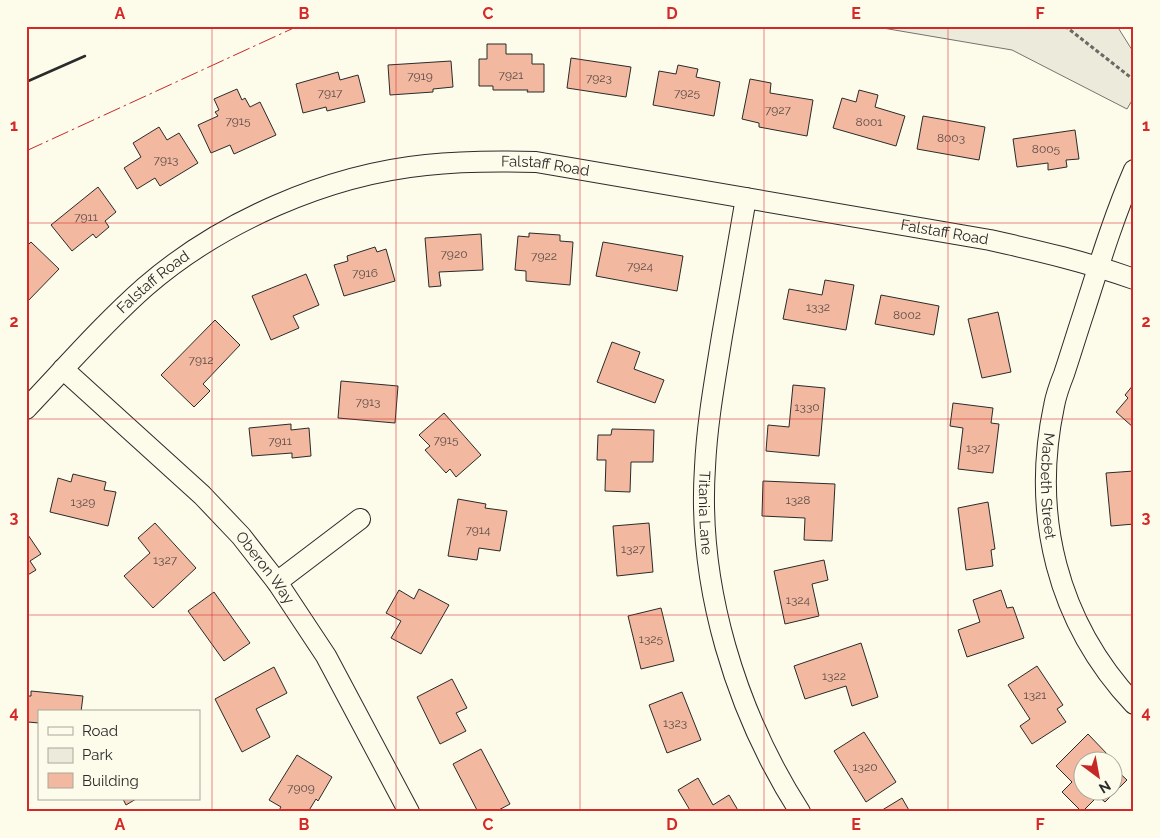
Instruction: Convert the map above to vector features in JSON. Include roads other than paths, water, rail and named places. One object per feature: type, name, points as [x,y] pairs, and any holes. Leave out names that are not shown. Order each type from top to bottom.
[{"type":"street","name":"Falstaff Road","points":[[26,409],[104,326],[146,286],[190,253],[238,225],[285,202],[314,191],[365,176],[434,164],[480,161],[536,162],[990,240],[1099,266],[1134,279]]},
{"type":"street","name":"Macbeth Street","points":[[1134,170],[1099,266],[1054,404],[1047,444],[1045,486],[1048,528],[1056,569],[1072,611],[1091,650],[1116,685],[1134,704]]},
{"type":"street","name":"Titania Lane","points":[[746,198],[709,415],[704,469],[705,526],[711,577],[718,613],[736,683],[758,735],[784,787],[800,812]]},
{"type":"street","name":"Oberon Way","points":[[63,369],[202,495],[241,536],[277,582],[326,656],[409,812]]},
{"type":"street","points":[[277,582],[360,519]]}]
